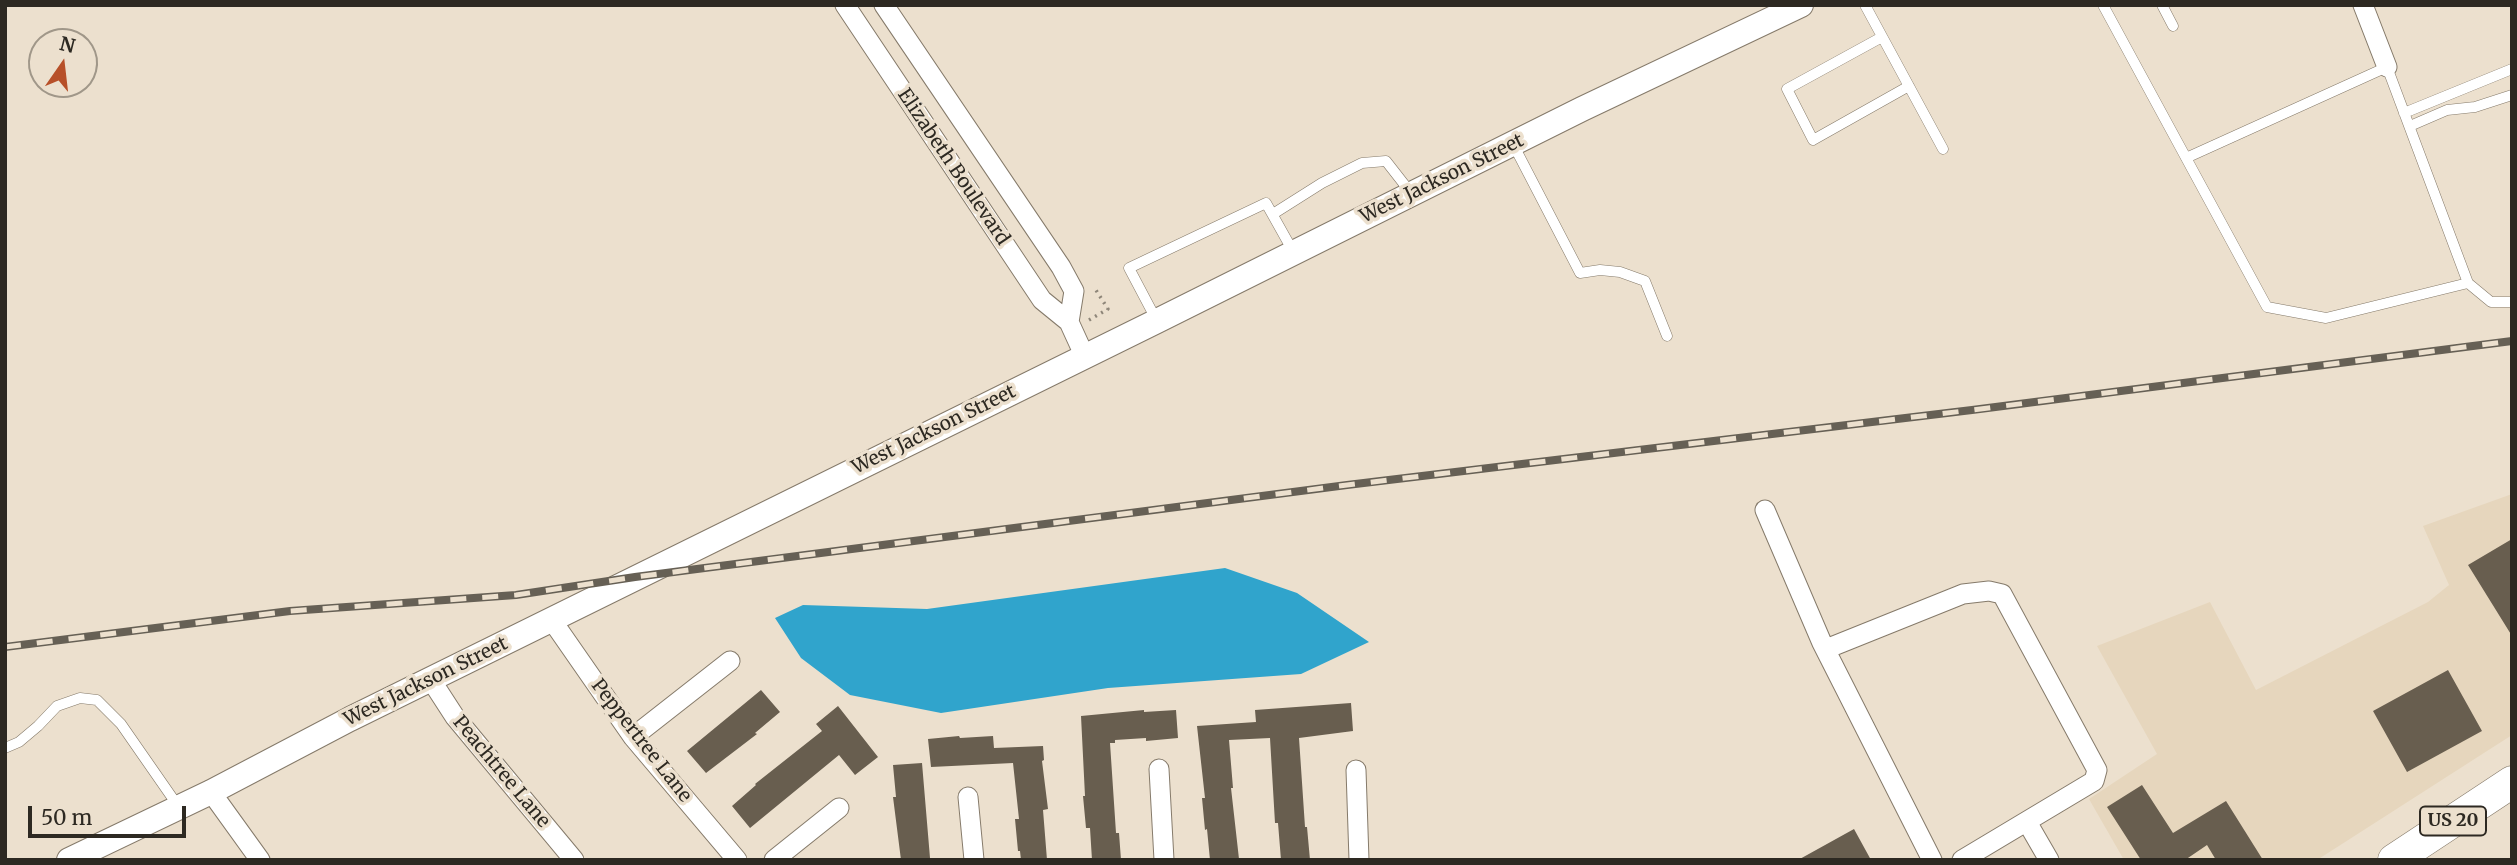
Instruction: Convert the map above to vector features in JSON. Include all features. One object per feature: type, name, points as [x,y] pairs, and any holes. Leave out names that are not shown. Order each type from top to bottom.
[{"type":"main road","name":"US 20","points":[[2394,860],[2512,782]]},
{"type":"street","name":"Elizabeth Boulevard","points":[[845,5],[1042,300],[1069,322],[1085,357]]},
{"type":"street","name":"Elizabeth Boulevard","points":[[884,5],[1061,267],[1074,291],[1069,322]]},
{"type":"street","name":"West Jackson Street","points":[[69,860],[211,792],[350,719],[1512,144],[1801,5]]},
{"type":"street","points":[[2363,5],[2387,67]]},
{"type":"street","points":[[1765,510],[1826,649],[1932,860]]},
{"type":"street","points":[[1826,649],[1963,594],[1989,591],[2002,594],[2097,770],[2094,781],[1962,860]]},
{"type":"street","name":"Peppertree Lane","points":[[551,619],[633,737],[737,860]]},
{"type":"street","points":[[633,737],[730,661]]},
{"type":"street","name":"Peachtree Lane","points":[[431,680],[455,717],[574,860]]},
{"type":"street","points":[[1159,769],[1164,860]]},
{"type":"street","points":[[1356,770],[1359,860]]},
{"type":"street","points":[[211,792],[260,860]]},
{"type":"street","points":[[968,797],[974,860]]},
{"type":"street","points":[[774,860],[839,808]]},
{"type":"street","points":[[2027,822],[2049,860]]},
{"type":"lane","points":[[1865,5],[1943,149]]},
{"type":"lane","points":[[2103,5],[2267,307],[2326,318],[2469,283]]},
{"type":"lane","points":[[2162,5],[2173,26]]},
{"type":"lane","points":[[1882,37],[1787,89],[1813,140],[1909,86]]},
{"type":"lane","points":[[2186,158],[2387,67],[2469,283],[2491,302],[2512,302]]},
{"type":"lane","points":[[2404,113],[2512,69]]},
{"type":"lane","points":[[2410,126],[2447,110],[2475,107],[2512,96]]},
{"type":"lane","points":[[1512,144],[1580,273],[1600,270],[1620,272],[1645,281],[1667,336]]},
{"type":"lane","points":[[1273,214],[1322,183],[1362,163],[1386,161],[1412,194]]},
{"type":"lane","points":[[1157,321],[1129,268],[1266,203],[1294,253]]},
{"type":"lane","points":[[5,748],[29,734],[57,706],[80,698],[97,700],[121,724],[178,807]]},
{"type":"shaded area","points":[[2512,494],[2512,735],[2317,860],[2124,860],[2089,799],[2157,754],[2097,646],[2210,602],[2256,690],[2428,602],[2449,585],[2423,526]]},
{"type":"water","points":[[1225,568],[1297,593],[1369,642],[1301,674],[1108,688],[941,713],[850,695],[801,658],[775,618],[803,605],[927,609]]},
{"type":"building","points":[[2512,539],[2512,636],[2468,565]]},
{"type":"building","points":[[2448,670],[2482,731],[2407,772],[2373,711]]},
{"type":"building","points":[[761,690],[780,712],[755,733],[757,734],[706,773],[687,751]]},
{"type":"building","points":[[1351,703],[1353,731],[1299,738],[1310,860],[1281,860],[1278,823],[1275,823],[1270,738],[1229,740],[1239,859],[1210,860],[1197,726],[1256,722],[1255,710]]},
{"type":"building","points":[[838,706],[878,757],[855,775],[839,755],[750,828],[732,806],[755,784],[822,731],[816,724]]},
{"type":"building","points":[[1176,710],[1178,738],[1115,740],[1115,743],[1110,743],[1116,833],[1119,833],[1121,860],[1092,860],[1090,828],[1086,828],[1083,796],[1081,716]]},
{"type":"building","points":[[993,736],[994,748],[1043,746],[1042,761],[1048,809],[1043,810],[1047,860],[1021,860],[1015,819],[1019,819],[1013,763],[931,767],[928,739]]},
{"type":"building","points":[[922,763],[930,858],[901,860],[893,797],[896,797],[893,765]]},
{"type":"building","points":[[2142,785],[2173,833],[2226,801],[2263,860],[2216,860],[2207,845],[2185,860],[2141,860],[2107,807]]},
{"type":"building","points":[[1854,829],[1871,860],[1798,860]]},
{"type":"railway","points":[[5,647],[290,611],[516,595],[635,577],[1347,485],[1972,410],[2512,341]]}]
